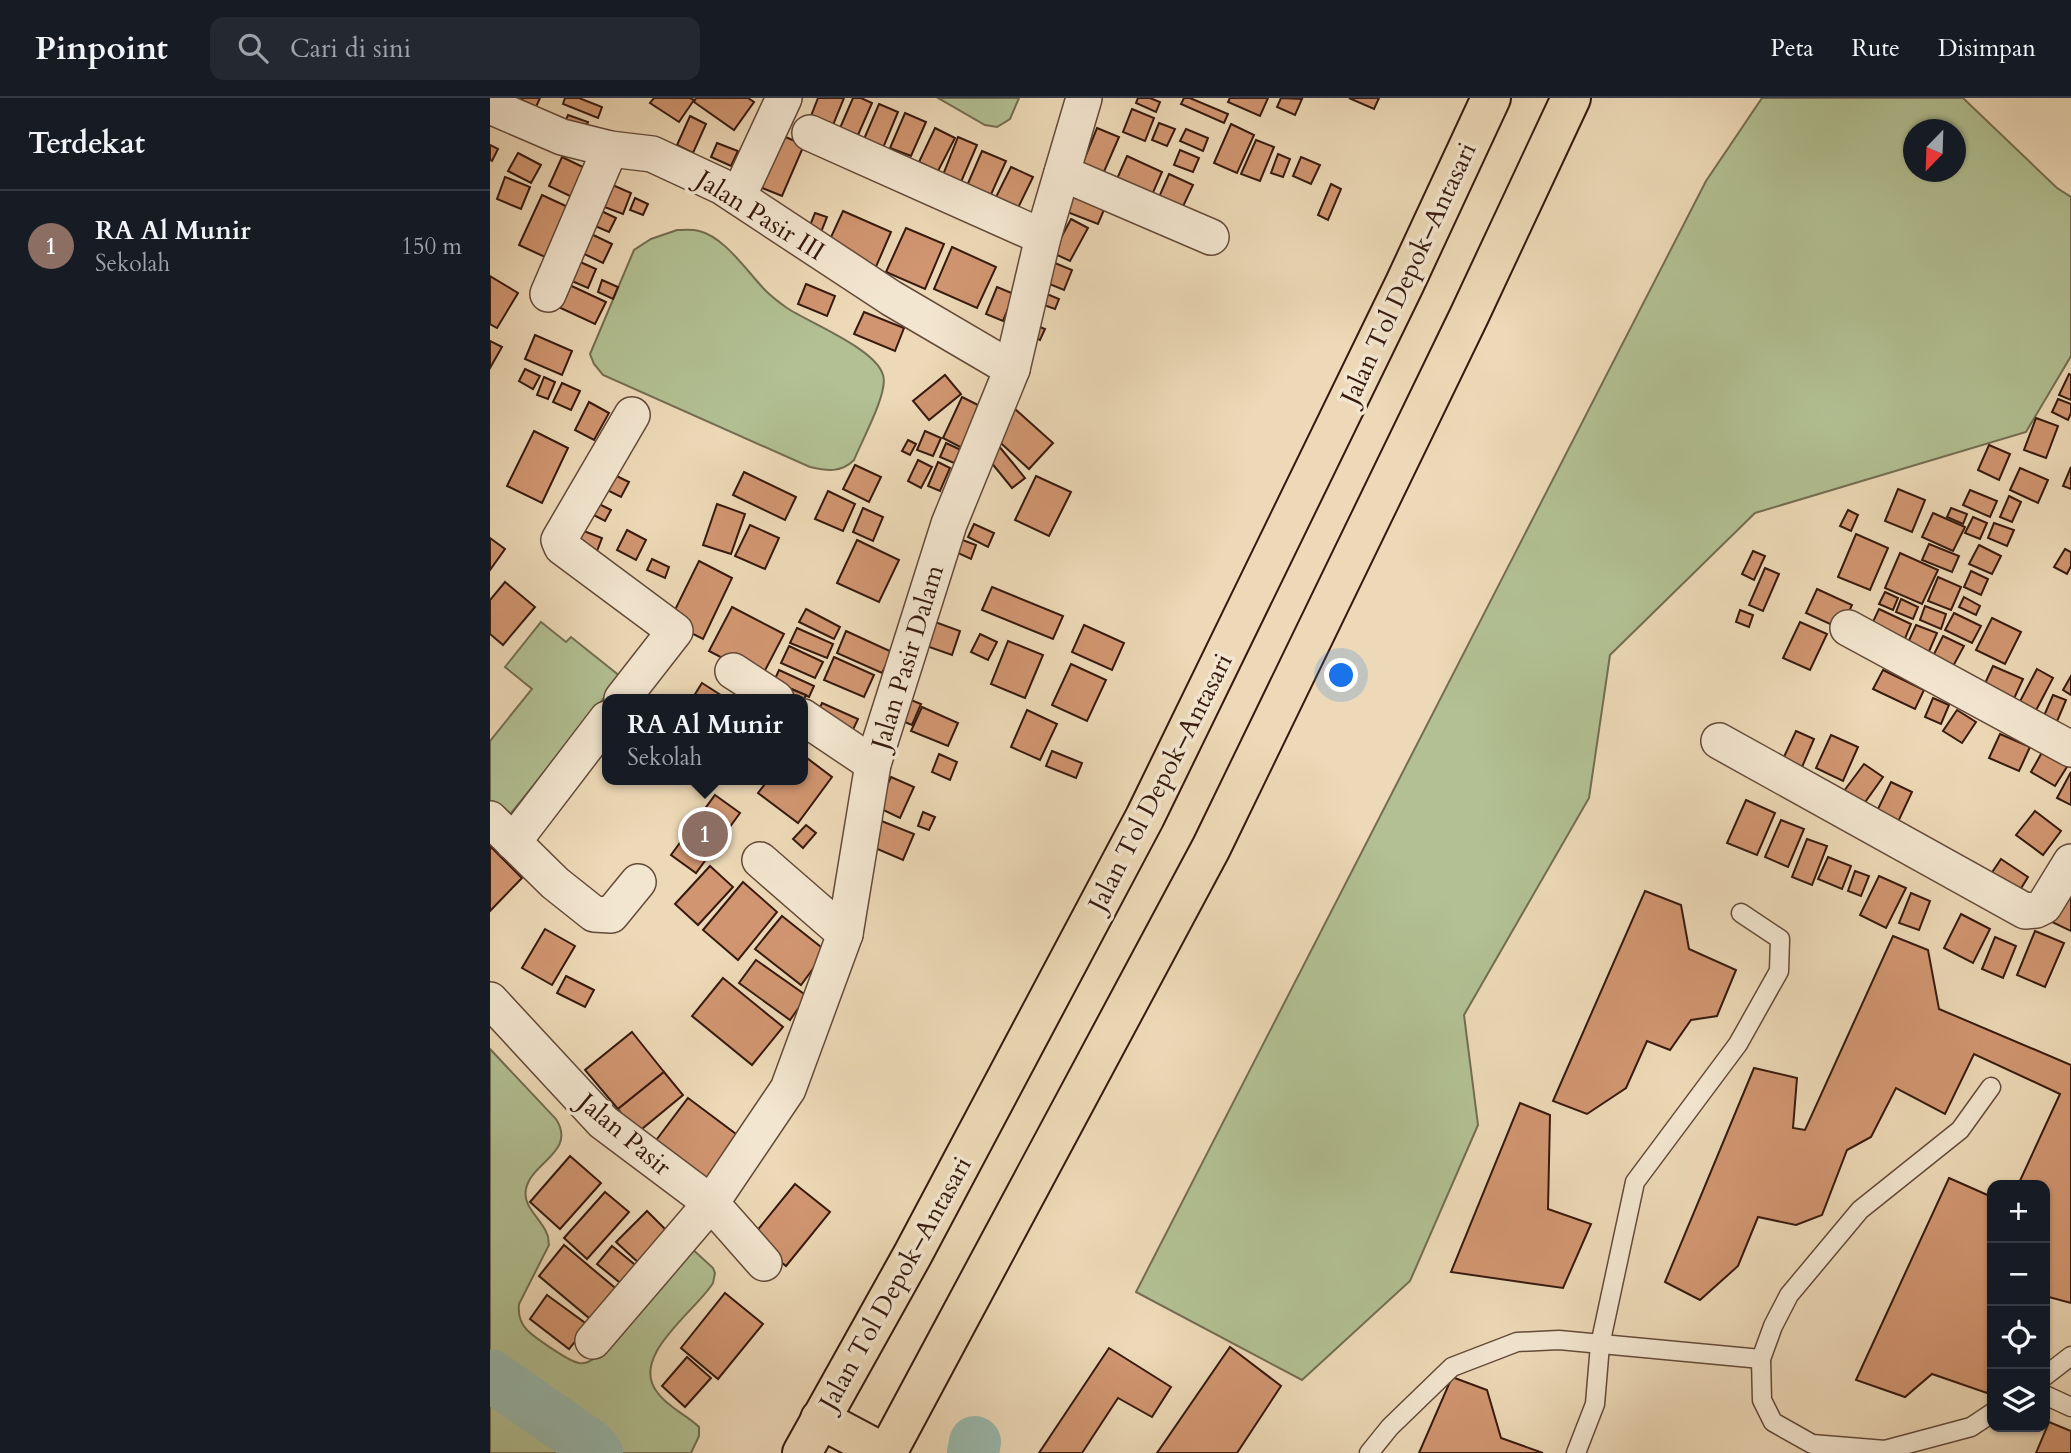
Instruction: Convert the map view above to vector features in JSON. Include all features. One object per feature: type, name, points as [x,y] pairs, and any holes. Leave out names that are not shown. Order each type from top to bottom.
[{"type":"highway","name":"Jalan Tol Depok–Antasari","points":[[802,1453],[913,1254],[1145,817],[1399,295],[1491,98]]},
{"type":"highway","points":[[821,1419],[886,1453],[1211,848],[1469,316],[1571,98]]},
{"type":"street","points":[[738,197],[784,98]]},
{"type":"street","name":"Jalan Pasir Dalam","points":[[593,1341],[711,1203],[788,1089],[845,934],[873,764],[949,524],[1012,369],[1043,237],[1084,98]]},
{"type":"street","name":"Jalan Pasir III","points":[[490,106],[562,137],[610,149],[652,154],[721,186],[891,298],[1012,369]]},
{"type":"street","points":[[810,133],[1043,237]]},
{"type":"street","points":[[548,293],[610,149]]},
{"type":"street","points":[[1062,173],[1211,237]]},
{"type":"street","points":[[626,694],[674,631],[562,547],[559,540],[632,415]]},
{"type":"street","points":[[1848,628],[2071,749]]},
{"type":"street","points":[[733,671],[768,694]]},
{"type":"street","points":[[808,720],[873,764]]},
{"type":"street","points":[[602,724],[501,831],[555,883],[594,914],[611,915],[638,881]]},
{"type":"street","points":[[1719,741],[2025,911],[2036,910],[2044,905],[2071,862]]},
{"type":"street","points":[[760,860],[845,934]]},
{"type":"street","name":"Jalan Pasir","points":[[490,1000],[603,1122],[711,1203],[764,1263]]},
{"type":"lane","points":[[1576,1453],[1595,1404],[1600,1345],[1634,1182],[1738,1044],[1779,971],[1780,939],[1741,913]]},
{"type":"lane","points":[[1987,1416],[1971,1427],[1885,1450],[1812,1444],[1773,1422],[1762,1400],[1761,1359],[1773,1326],[1789,1295],[1860,1210],[1960,1130],[1991,1087]]},
{"type":"lane","points":[[1369,1453],[1390,1427],[1452,1367],[1517,1342],[1559,1340],[1761,1359]]},
{"type":"lane","points":[[2050,1372],[2071,1356]]},
{"type":"lane","points":[[2050,1397],[2071,1407]]},
{"type":"green space","points":[[938,98],[1019,98],[1010,119],[997,127],[985,125]]},
{"type":"green space","points":[[1762,98],[1963,98],[2057,188],[2071,197],[2071,356],[2026,432],[1755,513],[1610,655],[1589,798],[1464,1015],[1478,1125],[1410,1281],[1302,1380],[1136,1292],[1706,181]]},
{"type":"green space","points":[[677,230],[699,231],[718,240],[776,300],[856,346],[878,365],[883,375],[882,393],[854,460],[849,464],[834,470],[810,467],[603,375],[594,364],[590,354],[634,250],[651,239]]},
{"type":"green space","points":[[541,622],[566,642],[571,637],[621,677],[607,694],[602,694],[602,701],[495,833],[490,829],[490,741],[532,689],[505,667]]},
{"type":"green space","points":[[490,1049],[556,1119],[561,1130],[557,1149],[536,1171],[526,1189],[527,1202],[544,1228],[549,1245],[519,1304],[520,1318],[527,1330],[568,1359],[586,1363],[595,1358],[674,1247],[689,1246],[713,1268],[713,1283],[668,1334],[652,1364],[651,1378],[657,1392],[699,1427],[699,1436],[691,1453],[607,1453],[490,1354]]},
{"type":"green space","points":[[490,1375],[589,1444],[597,1453],[490,1453]]},
{"type":"building","points":[[518,98],[540,98],[536,107]]},
{"type":"building","points":[[565,98],[579,98],[602,107],[598,118],[563,104]]},
{"type":"building","points":[[654,98],[694,100],[679,122],[650,103]]},
{"type":"building","points":[[696,98],[748,98],[754,102],[734,130],[694,102]]},
{"type":"building","points":[[818,98],[844,98],[833,125],[811,116]]},
{"type":"building","points":[[853,98],[872,103],[858,135],[840,128]]},
{"type":"building","points":[[1138,98],[1150,98],[1160,102],[1156,112],[1136,103]]},
{"type":"building","points":[[1184,98],[1228,114],[1224,123],[1181,104]]},
{"type":"building","points":[[1230,98],[1268,98],[1260,116],[1228,102]]},
{"type":"building","points":[[1281,98],[1302,99],[1295,115],[1277,107]]},
{"type":"building","points":[[1349,98],[1379,98],[1374,109]]},
{"type":"building","points":[[879,104],[898,112],[883,148],[864,139]]},
{"type":"building","points":[[1132,109],[1154,118],[1145,141],[1123,132]]},
{"type":"building","points":[[905,113],[926,122],[911,156],[890,148]]},
{"type":"building","points":[[568,115],[588,122],[581,140],[561,133]]},
{"type":"building","points":[[690,116],[706,124],[693,153],[677,145]]},
{"type":"building","points":[[1159,123],[1175,129],[1167,146],[1152,140]]},
{"type":"building","points":[[1231,124],[1254,135],[1237,173],[1214,163]]},
{"type":"building","points":[[935,128],[955,138],[938,171],[919,162]]},
{"type":"building","points":[[1097,128],[1119,137],[1103,174],[1082,165]]},
{"type":"building","points":[[1186,129],[1208,138],[1203,151],[1180,141]]},
{"type":"building","points":[[781,135],[804,145],[782,196],[760,187]]},
{"type":"building","points":[[958,137],[977,145],[961,182],[943,175]]},
{"type":"building","points":[[1256,140],[1274,147],[1260,181],[1241,174]]},
{"type":"building","points":[[717,143],[738,151],[731,166],[711,157]]},
{"type":"building","points":[[490,145],[498,149],[492,161],[490,160]]},
{"type":"building","points":[[1180,150],[1199,158],[1193,172],[1174,165]]},
{"type":"building","points":[[982,151],[1006,161],[989,199],[966,188]]},
{"type":"building","points":[[518,153],[541,165],[531,183],[508,171]]},
{"type":"building","points":[[1278,154],[1290,159],[1283,177],[1271,173]]},
{"type":"building","points":[[1127,156],[1162,172],[1148,204],[1113,188]]},
{"type":"building","points":[[562,157],[585,168],[572,197],[549,186]]},
{"type":"building","points":[[1301,157],[1320,165],[1311,184],[1293,176]]},
{"type":"building","points":[[1011,167],[1033,177],[1016,212],[994,201]]},
{"type":"building","points":[[1169,174],[1193,185],[1179,215],[1156,204]]},
{"type":"building","points":[[505,177],[530,187],[521,209],[497,199]]},
{"type":"building","points":[[608,183],[631,193],[623,214],[599,205]]},
{"type":"building","points":[[1331,184],[1341,189],[1328,220],[1318,215]]},
{"type":"building","points":[[1070,190],[1106,205],[1098,224],[1062,210]]},
{"type":"building","points":[[542,195],[568,207],[545,257],[519,245]]},
{"type":"building","points":[[635,198],[648,204],[643,215],[630,210]]},
{"type":"building","points":[[595,208],[616,218],[609,232],[588,223]]},
{"type":"building","points":[[843,211],[891,232],[875,269],[826,248]]},
{"type":"building","points":[[815,213],[827,217],[821,232],[809,228]]},
{"type":"building","points":[[1071,219],[1088,228],[1070,261],[1053,253]]},
{"type":"building","points":[[906,228],[944,244],[925,289],[886,272]]},
{"type":"building","points":[[585,231],[612,244],[603,263],[576,250]]},
{"type":"building","points":[[952,247],[996,267],[977,308],[934,289]]},
{"type":"building","points":[[569,257],[596,269],[588,288],[560,276]]},
{"type":"building","points":[[1050,261],[1072,270],[1064,290],[1042,281]]},
{"type":"building","points":[[490,276],[518,293],[497,328],[490,324]]},
{"type":"building","points":[[602,280],[618,287],[613,299],[598,292]]},
{"type":"building","points":[[563,282],[606,302],[595,324],[552,304]]},
{"type":"building","points":[[806,284],[835,296],[827,316],[798,304]]},
{"type":"building","points":[[997,287],[1014,294],[1003,321],[986,314]]},
{"type":"building","points":[[1042,292],[1059,299],[1055,309],[1038,303]]},
{"type":"building","points":[[864,312],[904,328],[895,351],[854,334]]},
{"type":"building","points":[[1030,323],[1045,329],[1040,340],[1025,334]]},
{"type":"building","points":[[535,335],[572,351],[562,375],[525,359]]},
{"type":"building","points":[[490,341],[502,347],[490,368]]},
{"type":"building","points":[[525,369],[540,376],[533,389],[519,381]]},
{"type":"building","points":[[2069,374],[2071,375],[2071,400],[2059,395]]},
{"type":"building","points":[[945,375],[961,394],[929,420],[913,401]]},
{"type":"building","points":[[544,377],[555,382],[548,399],[537,395]]},
{"type":"building","points":[[562,383],[580,391],[571,410],[553,402]]},
{"type":"building","points":[[962,397],[982,407],[962,448],[943,438]]},
{"type":"building","points":[[2058,399],[2071,404],[2068,420],[2052,412]]},
{"type":"building","points":[[589,402],[609,413],[594,440],[575,430]]},
{"type":"building","points":[[1015,409],[1053,443],[1029,469],[992,435]]},
{"type":"building","points":[[2036,418],[2058,426],[2046,458],[2024,450]]},
{"type":"building","points":[[534,431],[568,448],[542,503],[507,486]]},
{"type":"building","points":[[925,431],[941,438],[933,456],[917,450]]},
{"type":"building","points":[[908,440],[916,444],[910,455],[902,451]]},
{"type":"building","points":[[946,443],[961,450],[954,463],[940,457]]},
{"type":"building","points":[[998,445],[1025,478],[1012,488],[986,456]]},
{"type":"building","points":[[1989,445],[2010,454],[1999,480],[1978,470]]},
{"type":"building","points":[[918,460],[932,467],[921,488],[908,481]]},
{"type":"building","points":[[938,462],[950,468],[940,491],[928,486]]},
{"type":"building","points":[[855,465],[881,477],[869,502],[843,489]]},
{"type":"building","points":[[2071,467],[2071,489],[2063,486]]},
{"type":"building","points":[[2020,468],[2048,480],[2038,503],[2010,490]]},
{"type":"building","points":[[604,470],[629,482],[621,497],[597,485]]},
{"type":"building","points":[[744,472],[796,497],[785,520],[733,495]]},
{"type":"building","points":[[1036,476],[1071,492],[1049,536],[1015,520]]},
{"type":"building","points":[[1898,489],[1925,500],[1912,532],[1885,521]]},
{"type":"building","points":[[1970,490],[1997,501],[1990,517],[1963,505]]},
{"type":"building","points":[[828,491],[855,504],[843,531],[815,519]]},
{"type":"building","points":[[2009,496],[2021,502],[2012,522],[2000,517]]},
{"type":"building","points":[[591,500],[611,510],[605,521],[586,511]]},
{"type":"building","points":[[717,504],[745,514],[731,554],[703,545]]},
{"type":"building","points":[[863,508],[883,517],[873,541],[853,532]]},
{"type":"building","points":[[1951,508],[1967,514],[1963,524],[1947,517]]},
{"type":"building","points":[[1848,510],[1858,515],[1851,531],[1840,526]]},
{"type":"building","points":[[1933,513],[1965,527],[1953,551],[1922,537]]},
{"type":"building","points":[[1973,517],[1987,523],[1980,539],[1965,533]]},
{"type":"building","points":[[1994,523],[2014,530],[2007,546],[1988,538]]},
{"type":"building","points":[[974,524],[994,533],[988,547],[968,537]]},
{"type":"building","points":[[750,525],[779,538],[765,569],[735,556]]},
{"type":"building","points":[[576,528],[602,538],[597,551],[571,542]]},
{"type":"building","points":[[627,530],[646,540],[636,560],[617,550]]},
{"type":"building","points":[[1856,534],[1888,548],[1870,590],[1838,577]]},
{"type":"building","points":[[952,536],[976,545],[971,559],[947,548]]},
{"type":"building","points":[[490,538],[505,549],[490,570]]},
{"type":"building","points":[[857,540],[899,560],[879,602],[837,583]]},
{"type":"building","points":[[1929,544],[1959,556],[1952,572],[1922,560]]},
{"type":"building","points":[[1979,545],[2001,556],[1992,574],[1969,564]]},
{"type":"building","points":[[2065,549],[2071,552],[2071,566],[2067,574],[2054,567]]},
{"type":"building","points":[[1753,551],[1765,556],[1754,580],[1742,574]]},
{"type":"building","points":[[1900,553],[1938,570],[1922,604],[1885,588]]},
{"type":"building","points":[[652,559],[669,567],[665,578],[647,570]]},
{"type":"building","points":[[699,561],[732,578],[703,639],[669,622]]},
{"type":"building","points":[[1765,568],[1779,574],[1763,611],[1749,605]]},
{"type":"building","points":[[1971,571],[1988,579],[1981,595],[1964,587]]},
{"type":"building","points":[[1938,577],[1961,587],[1951,610],[1928,601]]},
{"type":"building","points":[[505,582],[535,607],[503,645],[490,634],[490,600]]},
{"type":"building","points":[[992,587],[1063,616],[1053,639],[982,610]]},
{"type":"building","points":[[1817,589],[1852,605],[1841,629],[1806,613]]},
{"type":"building","points":[[1885,592],[1898,598],[1893,610],[1879,604]]},
{"type":"building","points":[[1964,597],[1980,606],[1976,615],[1959,607]]},
{"type":"building","points":[[1901,599],[1918,607],[1913,619],[1896,612]]},
{"type":"building","points":[[1925,606],[1946,614],[1941,629],[1920,620]]},
{"type":"building","points":[[732,607],[784,634],[761,678],[709,651]]},
{"type":"building","points":[[806,609],[840,627],[834,639],[799,622]]},
{"type":"building","points":[[1879,609],[1911,624],[1904,641],[1871,626]]},
{"type":"building","points":[[1740,610],[1753,615],[1749,627],[1736,622]]},
{"type":"building","points":[[1954,613],[1981,626],[1972,643],[1945,630]]},
{"type":"building","points":[[924,618],[960,631],[952,655],[915,642]]},
{"type":"building","points":[[1992,618],[2021,632],[2005,664],[1976,650]]},
{"type":"building","points":[[1800,622],[1827,634],[1810,670],[1783,658]]},
{"type":"building","points":[[1084,625],[1124,643],[1112,670],[1072,652]]},
{"type":"building","points":[[1916,625],[1937,633],[1927,656],[1906,647]]},
{"type":"building","points":[[797,628],[833,644],[827,658],[790,643]]},
{"type":"building","points":[[846,631],[892,652],[882,673],[837,653]]},
{"type":"building","points":[[980,634],[997,642],[988,660],[971,652]]},
{"type":"building","points":[[1943,636],[1964,646],[1951,670],[1931,660]]},
{"type":"building","points":[[1008,641],[1043,655],[1025,698],[991,684]]},
{"type":"building","points":[[789,646],[823,662],[815,678],[781,663]]},
{"type":"building","points":[[834,657],[874,675],[864,697],[824,680]]},
{"type":"building","points":[[1071,664],[1106,680],[1087,721],[1052,705]]},
{"type":"building","points":[[1993,666],[2023,679],[2012,703],[1982,690]]},
{"type":"building","points":[[2037,669],[2053,678],[2033,716],[2017,707]]},
{"type":"building","points":[[779,670],[814,686],[809,697],[808,694],[774,681]]},
{"type":"building","points":[[1883,670],[1924,690],[1915,709],[1873,689]]},
{"type":"building","points":[[2071,676],[2071,695],[2063,690]]},
{"type":"building","points":[[702,683],[719,694],[695,694]]},
{"type":"building","points":[[779,684],[804,694],[779,694]]},
{"type":"building","points":[[2053,695],[2066,700],[2053,731],[2040,725]]},
{"type":"building","points":[[901,696],[921,704],[912,725],[892,717]]},
{"type":"building","points":[[1933,698],[1949,705],[1941,724],[1925,717]]},
{"type":"building","points":[[822,703],[858,719],[850,736],[814,720]]},
{"type":"building","points":[[922,707],[958,723],[948,746],[911,731]]},
{"type":"building","points":[[1027,710],[1057,724],[1040,760],[1011,747]]},
{"type":"building","points":[[1957,710],[1976,722],[1962,743],[1943,731]]},
{"type":"building","points":[[1796,731],[1814,739],[1802,767],[1783,759]]},
{"type":"building","points":[[2000,734],[2030,747],[2019,771],[1989,758]]},
{"type":"building","points":[[1831,735],[1858,747],[1843,781],[1816,768]]},
{"type":"building","points":[[2045,747],[2070,762],[2055,786],[2031,772]]},
{"type":"building","points":[[1052,751],[1082,763],[1076,778],[1046,766]]},
{"type":"building","points":[[939,754],[957,762],[950,780],[932,772]]},
{"type":"building","points":[[808,759],[832,777],[798,823],[758,793],[764,785],[808,785]]},
{"type":"building","points":[[1864,764],[1883,777],[1863,805],[1844,791]]},
{"type":"building","points":[[2071,772],[2071,805],[2057,798]]},
{"type":"building","points":[[891,777],[914,787],[900,818],[877,807]]},
{"type":"building","points":[[1891,782],[1912,792],[1897,824],[1876,813]]},
{"type":"building","points":[[715,795],[740,813],[696,873],[671,855]]},
{"type":"building","points":[[1746,800],[1775,813],[1757,855],[1727,843]]},
{"type":"building","points":[[2035,811],[2061,831],[2043,855],[2016,835]]},
{"type":"building","points":[[923,812],[935,817],[929,830],[918,826]]},
{"type":"building","points":[[879,820],[914,834],[903,860],[868,845]]},
{"type":"building","points":[[1781,820],[1804,829],[1788,867],[1765,857]]},
{"type":"building","points":[[806,825],[816,833],[803,848],[793,839]]},
{"type":"building","points":[[1807,839],[1827,846],[1812,885],[1792,877]]},
{"type":"building","points":[[490,846],[522,878],[490,911]]},
{"type":"building","points":[[1828,857],[1851,866],[1842,889],[1818,879]]},
{"type":"building","points":[[2001,859],[2028,877],[2015,898],[1987,880]]},
{"type":"building","points":[[710,866],[733,887],[698,925],[675,904]]},
{"type":"building","points":[[1855,871],[1869,876],[1861,896],[1848,891]]},
{"type":"building","points":[[1879,876],[1906,888],[1886,928],[1860,915]]},
{"type":"building","points":[[743,882],[777,912],[738,960],[703,930]]},
{"type":"building","points":[[1645,891],[1681,905],[1689,949],[1736,970],[1717,1016],[1691,1020],[1670,1050],[1647,1041],[1626,1088],[1587,1114],[1553,1101]]},
{"type":"building","points":[[1911,893],[1930,901],[1919,930],[1899,923]]},
{"type":"building","points":[[2065,893],[2071,896],[2071,931],[2050,921]]},
{"type":"building","points":[[1961,914],[1990,929],[1973,963],[1944,948]]},
{"type":"building","points":[[782,916],[826,951],[801,985],[755,949]]},
{"type":"building","points":[[545,929],[575,946],[552,985],[522,968]]},
{"type":"building","points":[[2035,931],[2064,943],[2045,987],[2017,975]]},
{"type":"building","points":[[1893,936],[1928,950],[1939,1009],[2071,1065],[2071,1303],[2050,1297],[2050,1180],[2020,1180],[2060,1094],[1974,1054],[1945,1114],[1896,1088],[1871,1137],[1847,1150],[1822,1215],[1796,1225],[1758,1217],[1738,1266],[1700,1300],[1665,1282],[1754,1068],[1797,1078],[1793,1128],[1805,1130]]},
{"type":"building","points":[[1995,937],[2016,946],[2003,978],[1982,969]]},
{"type":"building","points":[[756,960],[807,996],[790,1020],[739,983]]},
{"type":"building","points":[[566,976],[594,990],[585,1007],[557,993]]},
{"type":"building","points":[[723,978],[783,1027],[752,1065],[692,1016]]},
{"type":"building","points":[[632,1032],[664,1072],[618,1109],[585,1070]]},
{"type":"building","points":[[664,1072],[683,1095],[637,1133],[618,1109]]},
{"type":"building","points":[[688,1098],[744,1140],[706,1189],[651,1147]]},
{"type":"building","points":[[1520,1103],[1550,1115],[1548,1209],[1591,1224],[1563,1288],[1451,1272]]},
{"type":"building","points":[[570,1156],[601,1183],[560,1229],[530,1202]]},
{"type":"building","points":[[1949,1178],[1987,1195],[1987,1393],[1932,1374],[1905,1397],[1856,1380]]},
{"type":"building","points":[[795,1184],[830,1212],[786,1266],[751,1238]]},
{"type":"building","points":[[605,1192],[629,1212],[587,1259],[564,1238]]},
{"type":"building","points":[[647,1211],[671,1235],[641,1265],[616,1242]]},
{"type":"building","points":[[564,1245],[620,1292],[595,1323],[539,1276]]},
{"type":"building","points":[[612,1246],[639,1268],[624,1286],[597,1264]]},
{"type":"building","points":[[725,1293],[763,1324],[718,1379],[681,1348]]},
{"type":"building","points":[[547,1295],[588,1325],[569,1349],[530,1319]]},
{"type":"building","points":[[1230,1347],[1281,1386],[1237,1453],[1157,1453]]},
{"type":"building","points":[[1109,1348],[1171,1387],[1152,1417],[1118,1398],[1082,1453],[1039,1453]]},
{"type":"building","points":[[687,1357],[711,1378],[685,1407],[662,1386]]},
{"type":"building","points":[[1452,1377],[1487,1390],[1501,1438],[1543,1453],[1419,1453]]},
{"type":"building","points":[[2050,1422],[2071,1431],[2071,1453],[2036,1453],[2045,1432],[2050,1432]]},
{"type":"waterway","points":[[490,1375],[589,1444],[597,1453]]},
{"type":"waterway","points":[[973,1453],[975,1442]]},
{"type":"place","name":"RA Al Munir","points":[[705,834]]}]
